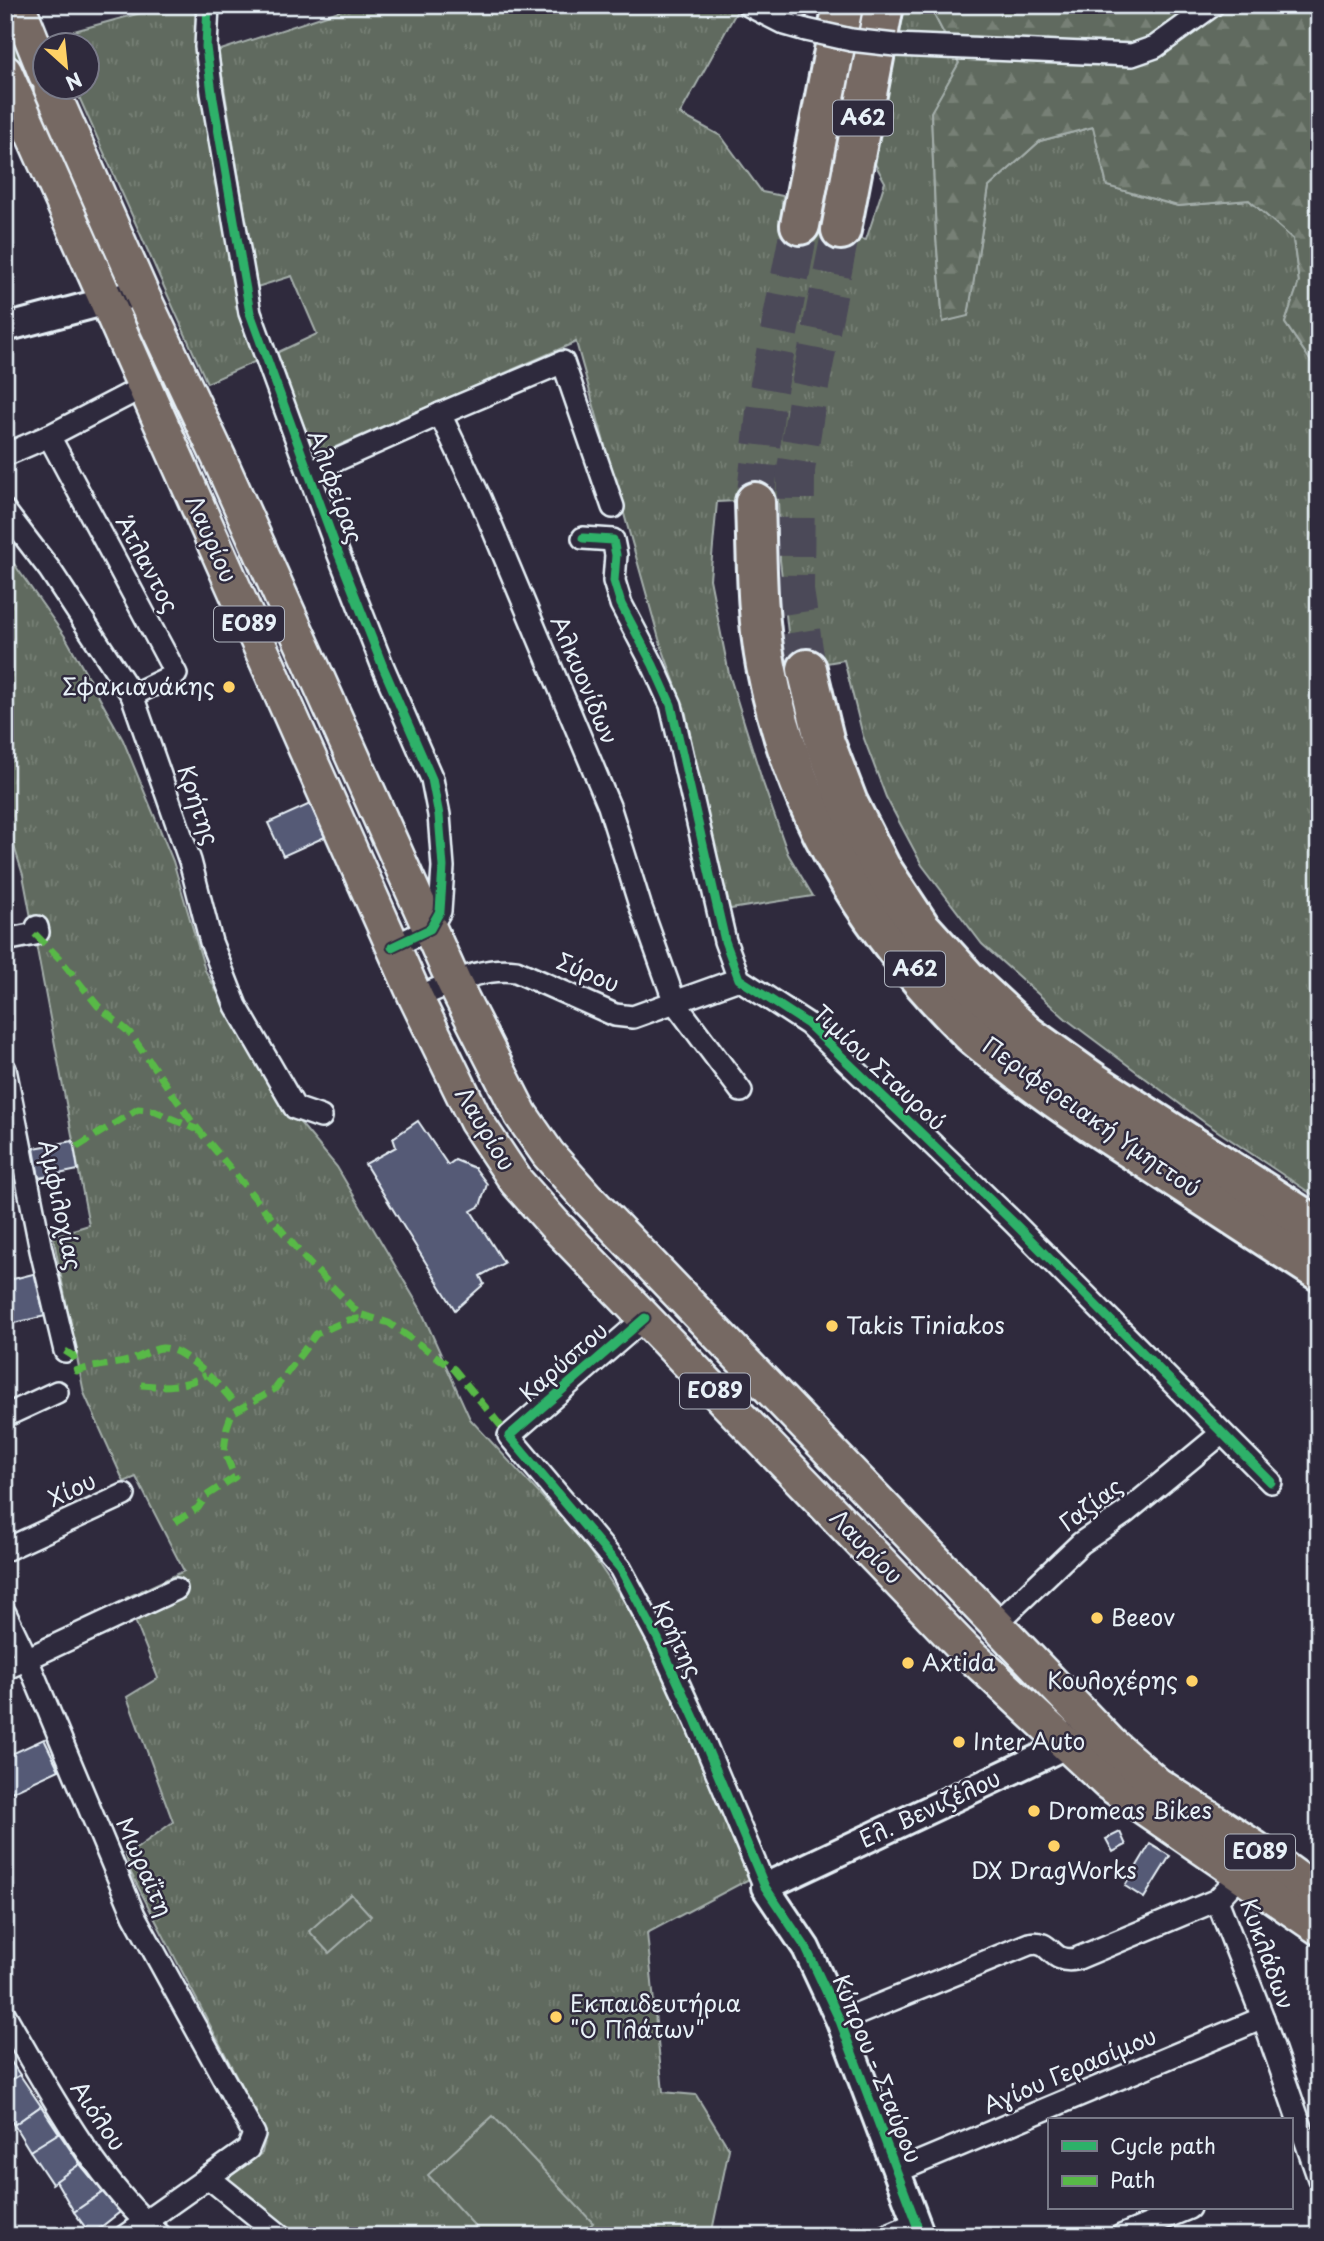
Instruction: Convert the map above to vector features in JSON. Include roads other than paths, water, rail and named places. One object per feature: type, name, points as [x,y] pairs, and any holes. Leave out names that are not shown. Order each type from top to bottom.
[{"type":"highway","name":"Α62","points":[[800,225],[843,5]]},
{"type":"highway","name":"Α62","points":[[841,230],[884,5]]},
{"type":"highway","name":"Περιφερειακή Υμηττού","points":[[755,502],[758,592],[766,666],[785,739],[815,821],[843,874],[887,937],[974,1036],[1024,1075],[1087,1120],[1319,1271]]},
{"type":"highway","name":"Περιφερειακή Υμηττού","points":[[807,669],[825,743],[848,803],[881,868],[920,927],[959,970],[1027,1035],[1093,1082],[1319,1227]]},
{"type":"main road","points":[[18,5],[32,40]]},
{"type":"main road","name":"Λαυρίου","points":[[5,72],[392,947],[476,1121],[499,1158],[536,1204],[964,1649],[1077,1734],[1126,1759],[1157,1784],[1254,1847],[1319,1894]]},
{"type":"main road","name":"Λαυρίου","points":[[57,102],[454,983],[514,1103],[548,1154],[587,1198],[997,1623],[1077,1734],[1108,1783],[1145,1811],[1319,1928]]},
{"type":"street","name":"Αλιφείρας","points":[[208,5],[207,59],[245,292],[267,362],[337,550],[383,667],[432,779],[439,815],[442,887],[440,911],[430,929]]},
{"type":"street","points":[[748,5],[785,24],[851,40],[895,45],[1132,55],[1155,47],[1213,5]]},
{"type":"street","points":[[5,328],[141,292]]},
{"type":"street","points":[[310,472],[564,362],[613,507]]},
{"type":"street","points":[[5,455],[49,436],[143,387]]},
{"type":"street","name":"Αλκυονίδων","points":[[440,414],[480,498],[608,806],[675,1003],[741,1091]]},
{"type":"street","name":"Άτλαντος","points":[[49,436],[176,674],[132,695]]},
{"type":"street","name":"Κρήτης","points":[[5,511],[50,570],[132,695],[190,861],[211,942],[236,1006],[295,1108],[321,1117]]},
{"type":"street","points":[[583,538],[613,540],[616,555],[614,581],[621,604],[671,705],[725,940],[739,979]]},
{"type":"street","points":[[392,947],[430,929]]},
{"type":"street","points":[[5,940],[36,930]]},
{"type":"street","name":"Σύρου","points":[[416,998],[493,969],[516,971],[615,1015],[633,1017],[739,979]]},
{"type":"street","name":"Τιμίου Σταυρού","points":[[739,979],[807,1024],[1013,1222],[1271,1482]]},
{"type":"street","name":"Αμφιλοχίας","points":[[5,1069],[41,1250],[65,1350]]},
{"type":"street","name":"Καρύστου","points":[[509,1436],[645,1318]]},
{"type":"street","points":[[5,1416],[57,1392]]},
{"type":"street","name":"Γαζίας","points":[[997,1623],[1082,1543],[1125,1513],[1222,1433]]},
{"type":"street","name":"Κρήτης","points":[[509,1436],[620,1568],[658,1639],[696,1722],[765,1887]]},
{"type":"street","name":"Χίου","points":[[5,1550],[124,1495]]},
{"type":"street","points":[[5,1669],[176,1589]]},
{"type":"street","name":"Μωραΐτη","points":[[5,1613],[27,1659],[134,1915],[254,2134],[248,2149],[208,2177]]},
{"type":"street","name":"Ελ. Βενιζέλου","points":[[765,1887],[1077,1734]]},
{"type":"street","name":"Κυκλάδων","points":[[1242,1874],[1217,1900],[1263,2018],[1289,2118]]},
{"type":"street","name":"Κύπρου - Σταύρου","points":[[765,1887],[806,1948],[840,2021],[918,2230]]},
{"type":"street","points":[[840,2021],[1028,1944],[1037,1942],[1045,1945],[1055,1957],[1065,1961],[1076,1959],[1217,1900]]},
{"type":"street","name":"Αιόλου","points":[[5,2015],[38,2073],[93,2157],[121,2195],[161,2236]]},
{"type":"street","name":"Αγίου Γερασίμου","points":[[898,2171],[1263,2018]]},
{"type":"street","name":"Κυκλάδων","points":[[1292,2131],[1300,2162],[1319,2179]]},
{"type":"street","points":[[125,2236],[208,2177],[281,2236]]},
{"type":"street","points":[[1121,2236],[1184,2210]]},
{"type":"street","points":[[886,2236],[918,2230]]},
{"type":"tunnel","points":[[755,502],[767,395],[800,225]]},
{"type":"tunnel","points":[[807,669],[795,591],[796,470],[841,230]]},
{"type":"place","name":"Σφακιανάκης","points":[[229,687]]},
{"type":"place","name":"Takis Tiniakos","points":[[832,1326]]},
{"type":"place","name":"Beeov","points":[[1097,1618]]},
{"type":"place","name":"Axtida","points":[[908,1663]]},
{"type":"place","name":"Κουλοχέρης","points":[[1192,1681]]},
{"type":"place","name":"Inter Auto","points":[[959,1742]]},
{"type":"place","name":"Dromeas Bikes","points":[[1034,1811]]},
{"type":"place","name":"DX DragWorks","points":[[1054,1846]]},
{"type":"place","name":"Εκπαιδευτήρια \"Ο Πλάτων\"","points":[[556,2017]]}]
